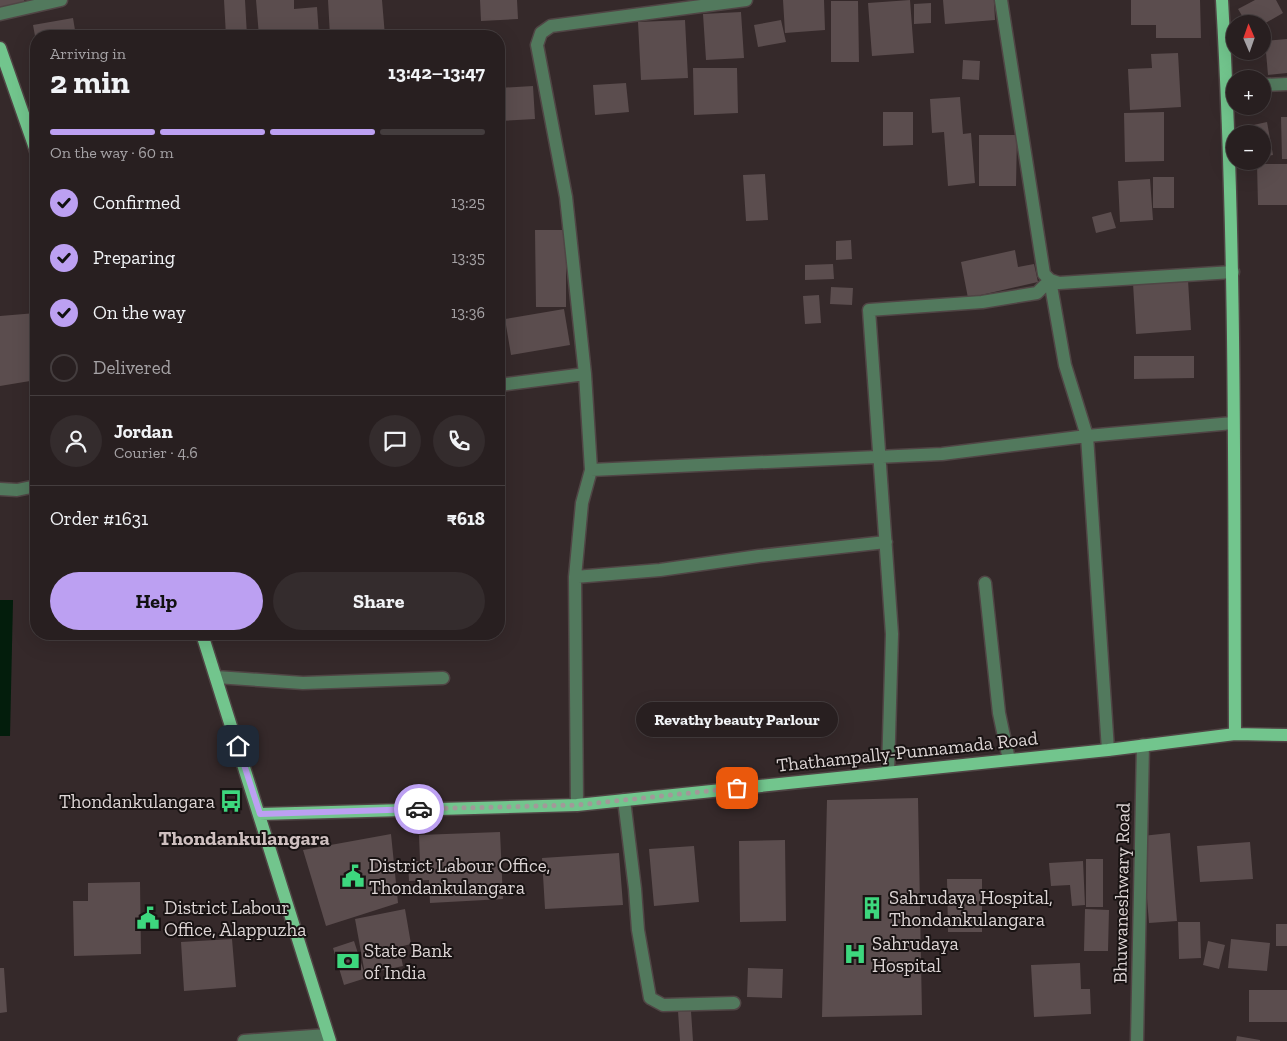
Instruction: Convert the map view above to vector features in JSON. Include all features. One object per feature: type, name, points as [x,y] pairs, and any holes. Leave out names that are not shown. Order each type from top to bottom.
[{"type":"main road","points":[[1222,0],[1229,70]]},
{"type":"main road","points":[[0,48],[30,134]]},
{"type":"main road","points":[[1231,115],[1234,734]]},
{"type":"main road","points":[[204,640],[260,814],[328,1038]]},
{"type":"main road","name":"Thathampally-Punnamada Road","points":[[260,814],[577,805],[1108,750],[1234,734],[1287,735]]},
{"type":"street","points":[[0,14],[61,0]]},
{"type":"street","points":[[577,805],[575,577],[582,503],[590,470],[585,374],[566,197],[537,46],[541,33],[551,26],[746,0]]},
{"type":"street","points":[[1001,0],[1044,274],[1050,280],[1059,283],[1233,272]]},
{"type":"street","points":[[1271,84],[1287,84]]},
{"type":"street","points":[[1050,280],[1065,365],[1087,436],[1108,750]]},
{"type":"street","points":[[888,772],[892,634],[869,310],[982,302],[1037,293],[1050,280]]},
{"type":"street","points":[[505,384],[585,374]]},
{"type":"street","points":[[590,470],[942,454],[1087,436],[1233,422]]},
{"type":"street","points":[[0,489],[18,490],[30,487]]},
{"type":"street","points":[[575,577],[660,570],[759,556],[886,542]]},
{"type":"street","points":[[986,583],[999,713],[1009,760]]},
{"type":"street","points":[[216,677],[303,683],[443,678]]},
{"type":"street","name":"Bhuwaneshwary Road","points":[[1137,1041],[1143,745]]},
{"type":"street","points":[[624,800],[638,930],[650,998],[663,1005],[734,1003]]},
{"type":"street","points":[[244,1041],[328,1038]]},
{"type":"shaded area","points":[[0,600],[13,600],[10,736],[0,736]]},
{"type":"building","points":[[0,0],[24,0],[25,3],[0,10]]},
{"type":"building","points":[[224,0],[245,0],[247,30],[226,30]]},
{"type":"building","points":[[256,0],[294,0],[294,9],[317,7],[319,30],[258,30]]},
{"type":"building","points":[[328,0],[382,0],[384,30],[330,30]]},
{"type":"building","points":[[480,0],[517,0],[518,19],[481,21]]},
{"type":"building","points":[[783,0],[824,0],[825,30],[785,33]]},
{"type":"building","points":[[910,0],[914,53],[872,56],[868,3]]},
{"type":"building","points":[[943,0],[994,0],[995,20],[945,24]]},
{"type":"building","points":[[1131,0],[1200,0],[1201,38],[1156,38],[1156,25],[1131,25]]},
{"type":"building","points":[[1255,0],[1276,0],[1283,13],[1271,20],[1271,15],[1242,15],[1238,9]]},
{"type":"building","points":[[831,1],[858,1],[859,62],[831,62]]},
{"type":"building","points":[[931,3],[931,23],[914,24],[914,4]]},
{"type":"building","points":[[741,12],[744,58],[706,60],[703,14]]},
{"type":"building","points":[[73,18],[75,30],[34,30],[33,25]]},
{"type":"building","points":[[685,20],[688,78],[641,80],[638,22]]},
{"type":"building","points":[[781,20],[786,42],[758,47],[754,25]]},
{"type":"building","points":[[1287,39],[1287,73],[1271,75],[1271,70],[1268,70],[1267,60],[1271,60],[1271,40]]},
{"type":"building","points":[[1178,53],[1181,107],[1130,110],[1128,69],[1152,68],[1151,54]]},
{"type":"building","points":[[963,60],[980,61],[979,80],[962,79]]},
{"type":"building","points":[[693,68],[737,68],[738,113],[694,115]]},
{"type":"building","points":[[626,83],[629,112],[595,115],[593,85]]},
{"type":"building","points":[[533,86],[535,119],[505,121],[505,88]]},
{"type":"building","points":[[960,97],[963,134],[971,133],[975,183],[948,186],[944,132],[932,133],[930,99]]},
{"type":"building","points":[[883,112],[913,112],[913,145],[883,146]]},
{"type":"building","points":[[1164,112],[1164,161],[1125,162],[1124,113]]},
{"type":"building","points":[[1281,117],[1287,117],[1287,159],[1282,159]]},
{"type":"building","points":[[1267,122],[1268,125],[1253,125]]},
{"type":"building","points":[[979,135],[1017,135],[1016,186],[979,186]]},
{"type":"building","points":[[1271,164],[1287,164],[1287,205],[1258,205],[1257,170],[1271,170]]},
{"type":"building","points":[[765,174],[768,220],[746,221],[743,175]]},
{"type":"building","points":[[1153,177],[1174,177],[1174,208],[1153,208]]},
{"type":"building","points":[[1150,179],[1153,220],[1120,222],[1118,181]]},
{"type":"building","points":[[1111,212],[1116,228],[1096,233],[1092,217]]},
{"type":"building","points":[[535,230],[566,230],[566,307],[536,307]]},
{"type":"building","points":[[851,240],[852,259],[836,260],[836,241]]},
{"type":"building","points":[[1015,250],[1018,267],[1034,264],[1038,282],[968,298],[961,262]]},
{"type":"building","points":[[833,264],[834,279],[805,280],[805,265]]},
{"type":"building","points":[[1188,280],[1191,330],[1136,334],[1133,283]]},
{"type":"building","points":[[831,287],[853,288],[852,305],[830,304]]},
{"type":"building","points":[[819,295],[821,323],[805,324],[803,296]]},
{"type":"building","points":[[564,309],[570,345],[511,355],[505,319]]},
{"type":"building","points":[[30,314],[30,381],[0,386],[0,316]]},
{"type":"building","points":[[1134,356],[1194,356],[1194,378],[1134,379]]},
{"type":"building","name":"Sahrudaya Hospital, Thondankulangara","points":[[918,798],[922,1015],[822,1017],[827,800]]},
{"type":"building","points":[[500,832],[503,899],[430,903],[429,880],[409,881],[408,861],[420,861],[419,835]]},
{"type":"building","points":[[1170,833],[1177,921],[1149,923],[1142,836]]},
{"type":"building","name":"District Labour Office, Thondankulangara","points":[[391,834],[398,903],[326,926],[303,850]]},
{"type":"building","points":[[785,840],[786,921],[740,922],[739,841]]},
{"type":"building","points":[[1250,842],[1253,879],[1200,882],[1197,846]]},
{"type":"building","points":[[694,846],[699,902],[654,906],[649,849]]},
{"type":"building","points":[[619,853],[623,905],[545,909],[542,858]]},
{"type":"building","points":[[1086,859],[1103,859],[1103,907],[1086,907]]},
{"type":"building","points":[[1083,861],[1085,905],[1072,906],[1070,885],[1051,886],[1049,863]]},
{"type":"building","points":[[947,879],[982,879],[982,932],[948,932]]},
{"type":"building","points":[[140,882],[141,954],[74,956],[73,901],[88,901],[88,883]]},
{"type":"building","points":[[405,909],[411,944],[399,947],[403,966],[365,974],[355,919]]},
{"type":"building","points":[[1085,909],[1109,910],[1108,951],[1084,951]]},
{"type":"building","points":[[1178,922],[1200,922],[1201,958],[1179,959]]},
{"type":"building","points":[[1276,924],[1287,924],[1287,946],[1276,946]]},
{"type":"building","points":[[232,939],[236,987],[184,991],[181,942]]},
{"type":"building","points":[[1231,939],[1270,943],[1267,971],[1228,968]]},
{"type":"building","points":[[354,941],[366,978],[344,985],[333,948]]},
{"type":"building","points":[[1208,941],[1225,945],[1219,969],[1203,965]]},
{"type":"building","points":[[1080,963],[1081,989],[1090,989],[1091,1014],[1034,1017],[1031,965]]},
{"type":"building","points":[[0,968],[4,968],[7,1012],[0,1013]]},
{"type":"building","points":[[748,968],[783,969],[782,998],[747,997]]},
{"type":"building","points":[[1249,990],[1287,990],[1287,1022],[1249,1022]]},
{"type":"building","points":[[678,1011],[691,1011],[693,1041],[680,1041]]},
{"type":"building","points":[[1237,1036],[1260,1040],[1260,1041],[1236,1041]]},
{"type":"way so far","points":[[419,809],[577,805],[737,788]]},
{"type":"place","name":"Revathy beauty Parlour","points":[[737,788]]},
{"type":"place","name":"Thondankulangara","points":[[231,801]]},
{"type":"place","name":"District Labour Office, Thondankulangara","points":[[353,876]]},
{"type":"place","name":"Sahrudaya Hospital, Thondankulangara","points":[[872,908]]},
{"type":"place","name":"District Labour Office, Alappuzha","points":[[148,918]]},
{"type":"place","name":"Sahrudaya Hospital","points":[[855,954]]},
{"type":"place","name":"State Bank of India","points":[[348,961]]},
{"type":"district","name":"Thondankulangara","points":[[244,838]]},
{"type":"route","points":[[238,746],[260,814],[419,809]]}]
